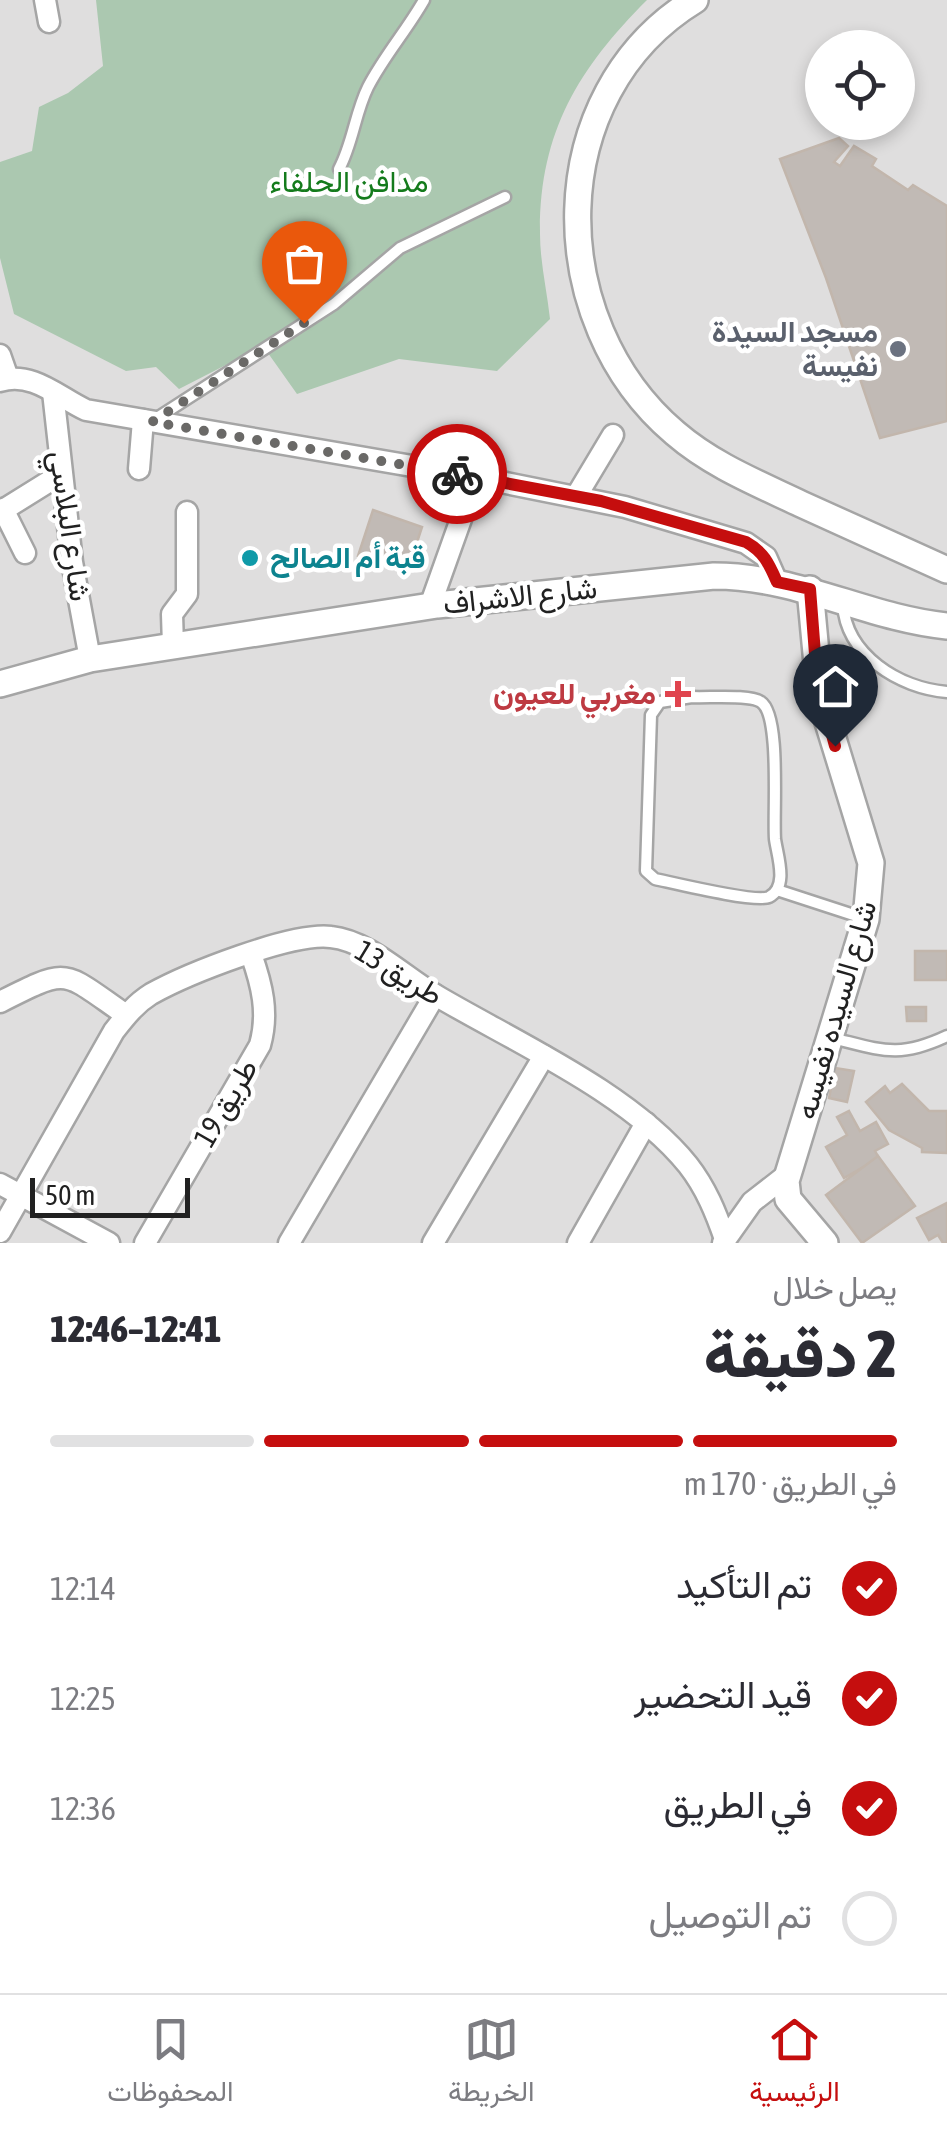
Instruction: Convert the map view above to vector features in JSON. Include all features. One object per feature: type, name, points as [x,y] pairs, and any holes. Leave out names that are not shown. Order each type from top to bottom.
[{"type":"street","points":[[45,0],[49,22]]},
{"type":"street","points":[[694,0],[662,23],[624,63],[597,110],[584,148],[577,187],[577,240],[587,293],[606,344],[644,401],[694,449],[742,477],[947,570]]},
{"type":"street","points":[[0,355],[4,380],[36,382],[86,410],[576,495],[746,542],[766,557],[777,582]]},
{"type":"street","name":"شارع البلاسي","points":[[53,392],[72,562],[90,660]]},
{"type":"street","points":[[138,470],[148,421]]},
{"type":"street","points":[[576,495],[613,435]]},
{"type":"street","points":[[25,554],[2,511],[60,474]]},
{"type":"street","points":[[430,606],[476,477]]},
{"type":"street","points":[[173,646],[172,614],[187,594],[187,512]]},
{"type":"street","name":"شارع الاشراف","points":[[0,684],[90,660],[430,606],[714,576],[810,589],[947,626]]},
{"type":"street","name":"شارع السيده نفيسه","points":[[788,1174],[866,919],[872,862],[820,696],[810,589]]},
{"type":"street","name":"طريق 13","points":[[0,1232],[126,1014],[152,994],[251,954],[306,937],[332,937],[358,946],[544,1056],[646,1122],[687,1164],[704,1188],[724,1241]]},
{"type":"street","name":"طريق 19","points":[[145,1243],[260,1046],[266,1009],[251,954]]},
{"type":"street","points":[[0,1002],[42,980],[64,976],[126,1014]]},
{"type":"street","points":[[289,1243],[435,995]]},
{"type":"street","points":[[433,1243],[544,1056]]},
{"type":"street","points":[[578,1243],[646,1122]]},
{"type":"street","points":[[724,1241],[752,1202],[788,1174]]},
{"type":"street","points":[[788,1174],[788,1200],[826,1243]]},
{"type":"street","points":[[0,1184],[109,1243]]},
{"type":"lane","points":[[339,169],[367,89],[424,0]]},
{"type":"lane","points":[[148,421],[334,304],[400,248],[505,197]]},
{"type":"lane","points":[[843,599],[845,622],[859,648],[900,680],[947,692]]},
{"type":"lane","points":[[777,890],[780,876],[774,821],[774,743],[767,707],[757,699],[692,697],[660,702],[651,715],[646,871],[655,879],[762,898],[777,890],[866,919]]},
{"type":"lane","points":[[831,1038],[894,1052],[920,1048],[947,1036]]},
{"type":"shaded area","points":[[0,0],[947,0],[947,1243],[0,1243]]},
{"type":"green space","name":"مدافن الحلفاء","points":[[96,0],[647,0],[601,51],[567,105],[555,134],[541,198],[540,234],[550,319],[497,371],[399,359],[297,394],[263,346],[179,389],[156,367],[126,371],[14,314],[0,258],[0,162],[32,151],[39,107],[68,93],[103,66]]},
{"type":"building","name":"مسجد السيدة نفيسة","points":[[841,140],[848,146],[834,162],[840,166],[854,146],[876,159],[872,166],[908,190],[913,185],[947,206],[947,421],[880,438],[826,278],[780,159]]},
{"type":"building","points":[[373,510],[422,527],[407,573],[358,556]]},
{"type":"building","points":[[915,951],[947,951],[947,980],[915,980]]},
{"type":"building","points":[[906,1007],[926,1007],[926,1021],[907,1021]]},
{"type":"building","points":[[835,1068],[854,1071],[847,1102],[829,1098]]},
{"type":"building","points":[[902,1084],[929,1111],[947,1111],[947,1153],[922,1152],[922,1148],[889,1130],[866,1102],[885,1086],[890,1093]]},
{"type":"building","points":[[849,1111],[860,1131],[876,1122],[888,1144],[875,1151],[879,1158],[844,1178],[826,1147],[847,1135],[837,1117]]},
{"type":"building","points":[[878,1156],[915,1206],[862,1243],[826,1195]]},
{"type":"building","points":[[947,1203],[947,1243],[938,1235],[929,1240],[917,1218]]},
{"type":"way so far","points":[[304,323],[152,422],[457,474]]},
{"type":"place","name":"مسجد السيدة نفيسة","points":[[898,349]]},
{"type":"place","name":"قبة أم الصالح","points":[[250,558]]},
{"type":"place","name":"مغربي للعيون","points":[[678,694]]},
{"type":"route","points":[[457,474],[625,507],[746,542],[758,549],[777,582],[810,589],[817,680],[835,746]]}]
